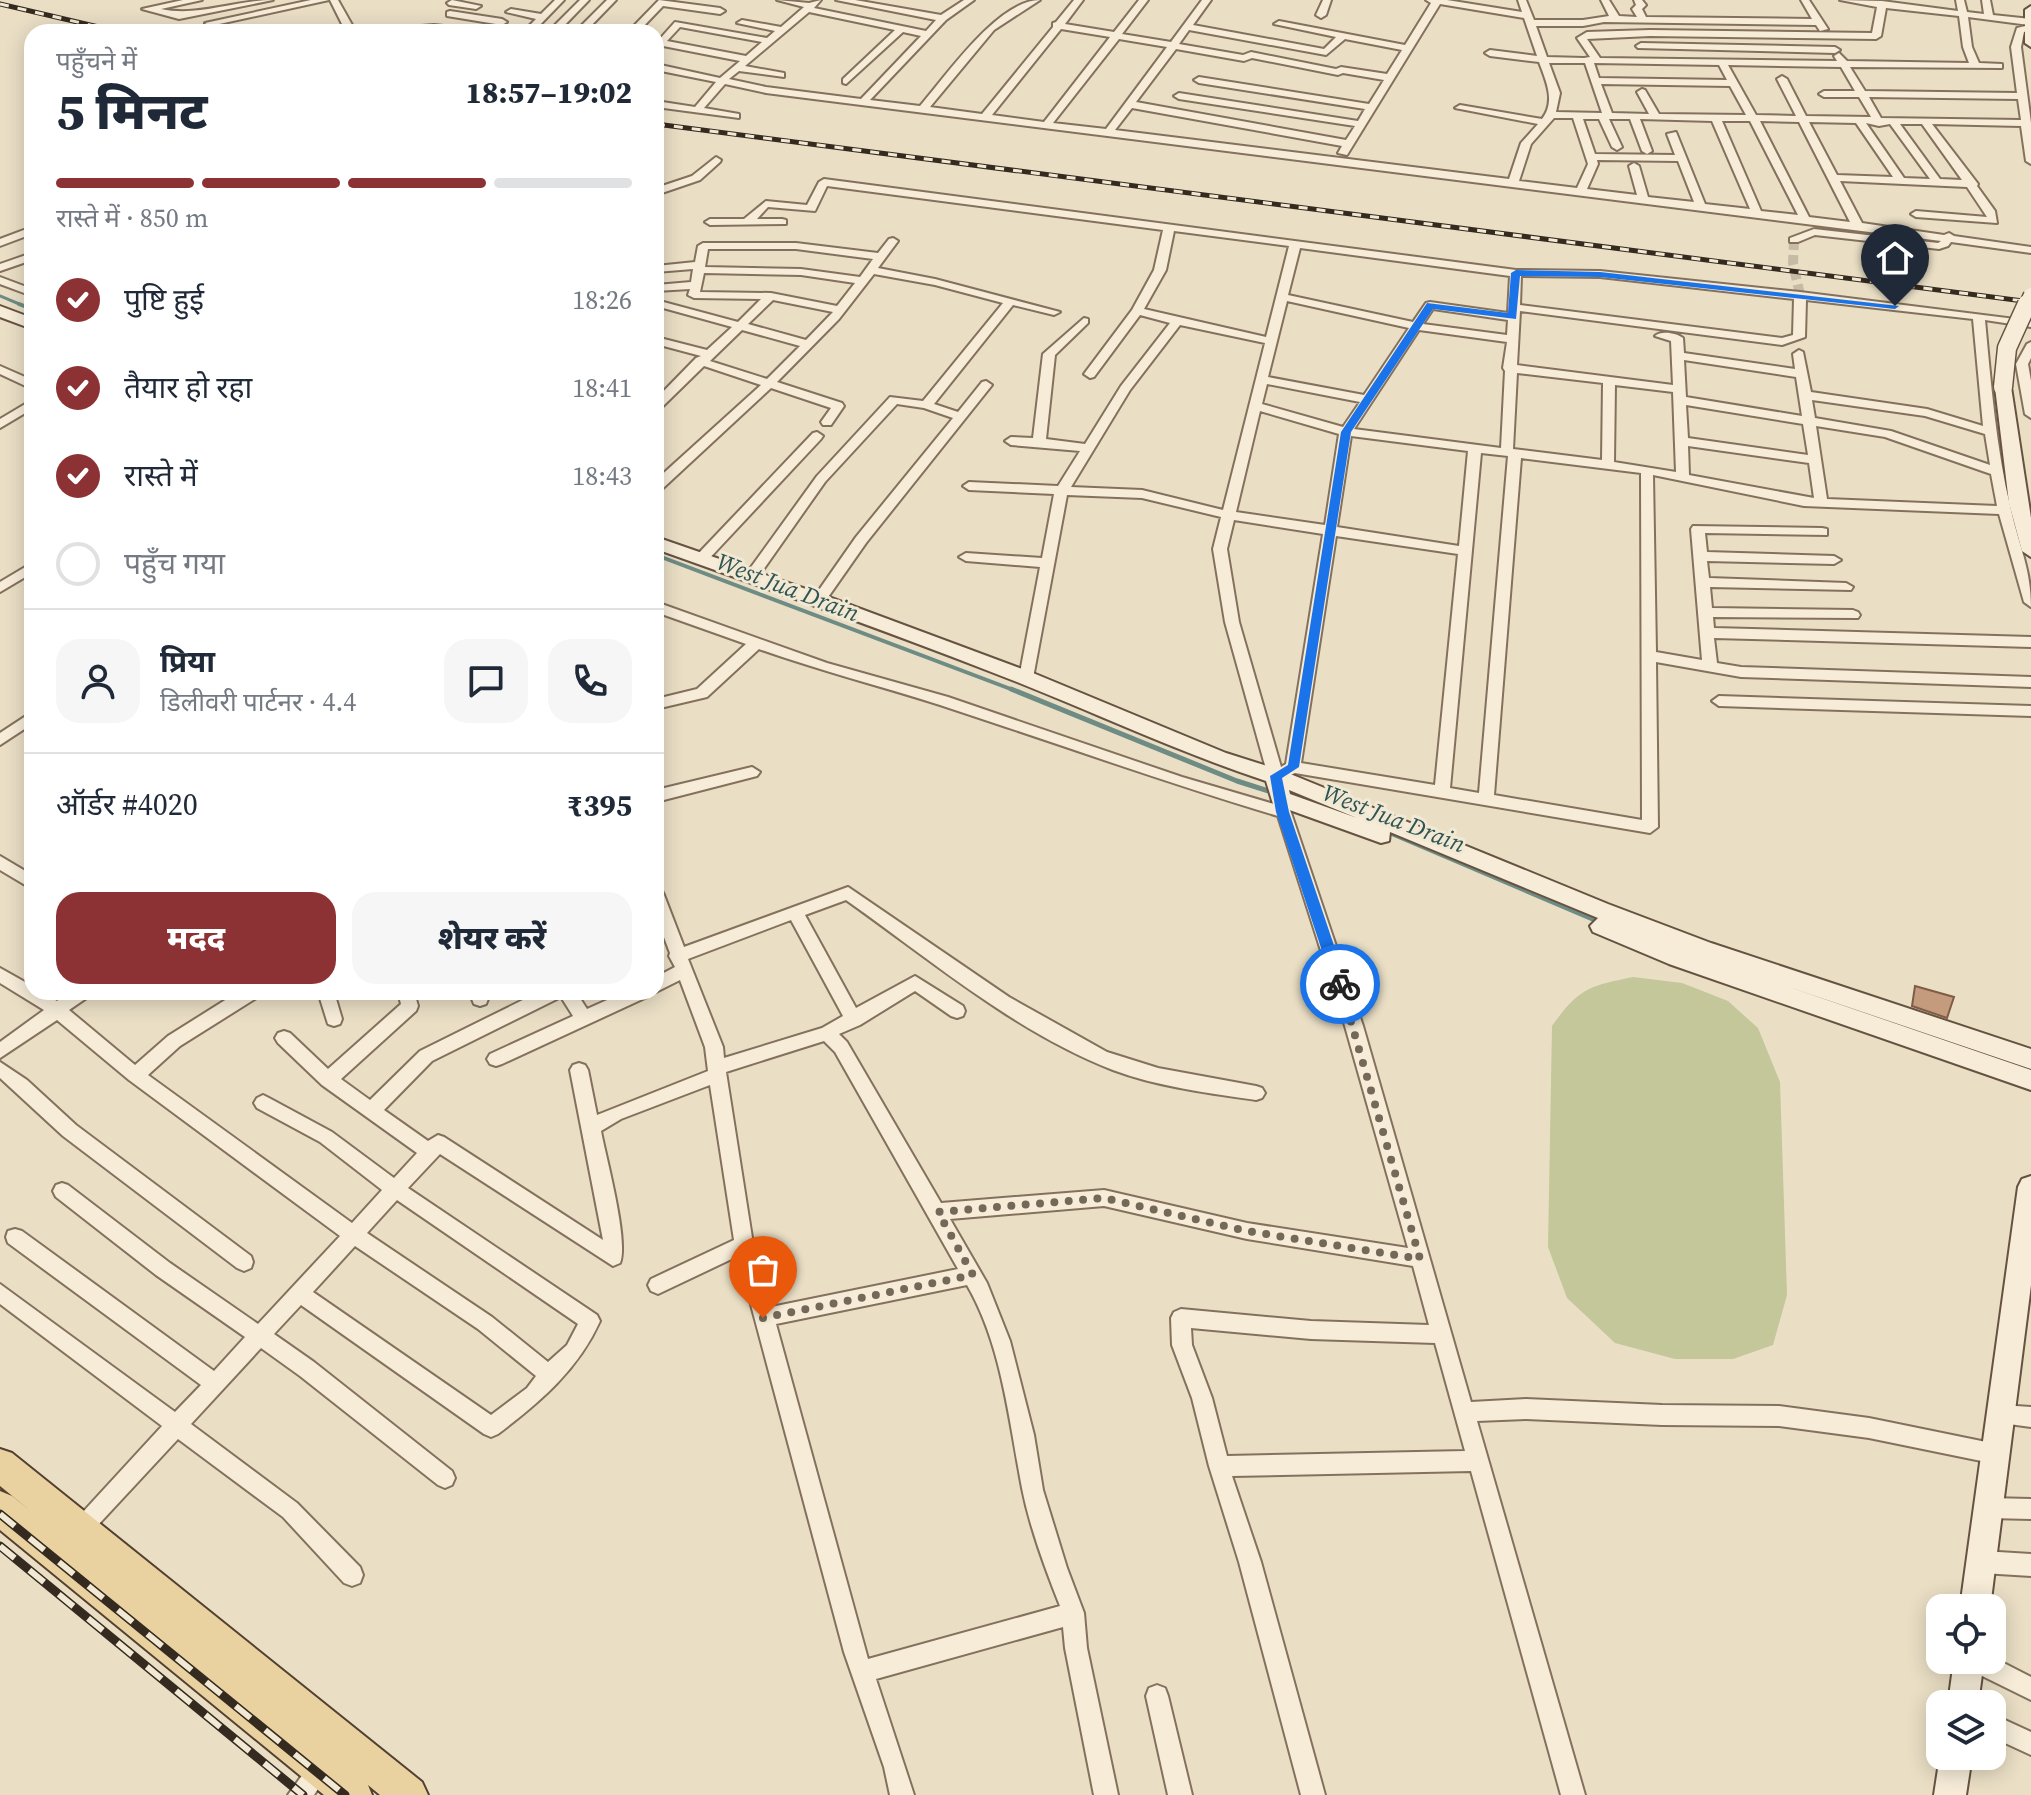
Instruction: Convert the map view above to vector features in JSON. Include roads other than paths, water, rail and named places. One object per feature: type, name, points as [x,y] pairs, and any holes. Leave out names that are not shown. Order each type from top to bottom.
[{"type":"main road","points":[[2031,10],[2031,43]]},
{"type":"main road","points":[[2031,295],[2007,348],[2003,387],[2018,503],[2031,551]]},
{"type":"main road","points":[[0,311],[24,321]]},
{"type":"main road","points":[[664,546],[1026,678],[1219,758],[1677,958],[2031,1080]]},
{"type":"main road","points":[[1283,788],[1673,938],[2031,1059]]},
{"type":"main road","points":[[1977,1594],[2030,1202]]},
{"type":"main road","points":[[0,1465],[69,1543],[353,1795]]},
{"type":"main road","points":[[0,1508],[69,1543]]},
{"type":"main road","points":[[321,1769],[409,1795]]},
{"type":"main road","points":[[1950,1795],[1954,1770]]},
{"type":"street","points":[[198,0],[147,9],[179,16],[269,0]]},
{"type":"street","points":[[210,23],[325,0]]},
{"type":"street","points":[[335,0],[347,24]]},
{"type":"street","points":[[536,24],[560,0]]},
{"type":"street","points":[[561,24],[585,0]]},
{"type":"street","points":[[588,24],[612,0]]},
{"type":"street","points":[[781,0],[927,34]]},
{"type":"street","points":[[840,0],[943,18]]},
{"type":"street","points":[[950,0],[967,2]]},
{"type":"street","points":[[923,109],[991,28],[1036,0]]},
{"type":"street","points":[[986,116],[1079,0]]},
{"type":"street","points":[[1047,124],[1144,0]]},
{"type":"street","points":[[1109,132],[1207,0]]},
{"type":"street","points":[[1321,15],[1327,0]]},
{"type":"street","points":[[1430,0],[1531,20],[1818,22]]},
{"type":"street","points":[[1513,184],[1526,143],[1548,119],[1555,93],[1546,60],[1522,0]]},
{"type":"street","points":[[1605,0],[1616,20]]},
{"type":"street","points":[[1638,0],[1641,5],[1637,9],[1643,20]]},
{"type":"street","points":[[1805,0],[1879,123]]},
{"type":"street","points":[[1844,0],[2030,24]]},
{"type":"street","points":[[1960,0],[1964,15],[1964,44],[1975,65]]},
{"type":"street","points":[[1986,0],[1989,18]]},
{"type":"street","points":[[1338,162],[1437,1]]},
{"type":"street","points":[[439,24],[450,14],[452,2],[476,6]]},
{"type":"street","points":[[641,24],[662,2],[720,11]]},
{"type":"street","points":[[865,100],[943,18],[967,2]]},
{"type":"street","points":[[1617,147],[1605,116],[1592,60],[1582,38],[1587,35],[1876,36],[1882,4]]},
{"type":"street","points":[[697,110],[723,80],[812,5]]},
{"type":"street","points":[[511,12],[543,17]]},
{"type":"street","points":[[450,14],[502,22]]},
{"type":"street","points":[[742,23],[783,30]]},
{"type":"street","points":[[664,40],[678,24],[769,41]]},
{"type":"street","points":[[1279,24],[1408,48]]},
{"type":"street","points":[[2030,24],[2020,30],[2016,47],[2031,161]]},
{"type":"street","points":[[1056,25],[1244,58],[1251,55],[1391,78]]},
{"type":"street","points":[[1187,27],[1326,52],[1343,36]]},
{"type":"street","points":[[1270,59],[1294,27]]},
{"type":"street","points":[[846,81],[901,29]]},
{"type":"street","points":[[664,44],[747,59]]},
{"type":"street","points":[[1641,46],[1835,50]]},
{"type":"street","points":[[1490,53],[1546,60],[1999,66]]},
{"type":"street","points":[[1721,61],[1805,219]]},
{"type":"street","points":[[737,68],[781,75]]},
{"type":"street","points":[[664,69],[766,90],[1949,236],[2031,250]]},
{"type":"street","points":[[1782,79],[1858,226]]},
{"type":"street","points":[[1199,80],[1372,107]]},
{"type":"street","points":[[1595,81],[1734,83]]},
{"type":"street","points":[[1642,92],[1656,117]]},
{"type":"street","points":[[1824,94],[2023,96]]},
{"type":"street","points":[[1179,96],[1361,124]]},
{"type":"street","points":[[1129,104],[1349,144]]},
{"type":"street","points":[[664,105],[736,116]]},
{"type":"street","points":[[1460,108],[1548,119],[1605,116],[1879,123],[2025,123]]},
{"type":"street","points":[[1577,116],[1593,164],[1580,192]]},
{"type":"street","points":[[1634,117],[1647,151]]},
{"type":"street","points":[[1716,119],[1757,213]]},
{"type":"street","points":[[1860,122],[1901,181]]},
{"type":"street","points":[[1916,214],[1993,221],[1972,184],[1925,122]]},
{"type":"street","points":[[1894,123],[1937,182]]},
{"type":"street","points":[[1672,134],[1701,207]]},
{"type":"street","points":[[1591,157],[1682,158]]},
{"type":"street","points":[[664,189],[696,178],[716,160]]},
{"type":"street","points":[[1634,166],[1644,200]]},
{"type":"street","points":[[1834,178],[1972,184]]},
{"type":"street","points":[[748,221],[766,204],[811,209],[824,182],[1516,273],[1600,274],[2031,324]]},
{"type":"street","points":[[782,222],[711,216],[694,295],[771,296],[840,310]]},
{"type":"street","points":[[1090,374],[1137,311],[1160,270],[1169,227]]},
{"type":"street","points":[[1794,240],[1814,232],[1939,246],[1949,236]]},
{"type":"street","points":[[0,243],[24,233]]},
{"type":"street","points":[[664,480],[808,344],[840,310],[893,241]]},
{"type":"street","points":[[1295,244],[1220,549],[1232,622],[1354,1026],[1573,1795]]},
{"type":"street","points":[[703,246],[796,246],[880,257]]},
{"type":"street","points":[[0,268],[24,259]]},
{"type":"street","points":[[664,269],[699,267],[801,272],[935,282],[1054,312]]},
{"type":"street","points":[[1486,800],[1511,452],[1509,368],[1516,273]]},
{"type":"street","points":[[0,280],[24,288]]},
{"type":"street","points":[[664,287],[696,285]]},
{"type":"street","points":[[1283,788],[1346,432],[1430,305],[1782,342],[1799,337],[1800,295]]},
{"type":"street","points":[[664,396],[771,296]]},
{"type":"street","points":[[1283,297],[1415,326],[1511,339]]},
{"type":"street","points":[[926,405],[1010,301]]},
{"type":"street","points":[[664,305],[808,344]]},
{"type":"street","points":[[1137,311],[1271,341]]},
{"type":"street","points":[[1513,314],[1677,338],[1683,477]]},
{"type":"street","points":[[1979,316],[1997,472],[2004,510],[2031,602]]},
{"type":"street","points":[[1039,442],[1049,354],[1084,321]]},
{"type":"street","points":[[1026,678],[1061,492],[1125,389],[1177,321]]},
{"type":"street","points":[[664,343],[838,406],[827,422]]},
{"type":"street","points":[[2031,346],[2022,364],[2031,414]]},
{"type":"street","points":[[1799,354],[1821,503]]},
{"type":"street","points":[[1678,356],[1802,374]]},
{"type":"street","points":[[1509,368],[1609,380],[1887,434],[1997,472]]},
{"type":"street","points":[[0,370],[24,381]]},
{"type":"street","points":[[1261,379],[1369,400]]},
{"type":"street","points":[[1608,465],[1609,380]]},
{"type":"street","points":[[819,600],[861,540],[986,385]]},
{"type":"street","points":[[1805,395],[1927,413],[1990,432]]},
{"type":"street","points":[[751,577],[821,479],[894,400],[926,405],[961,417]]},
{"type":"street","points":[[1255,406],[1346,432],[1647,470],[1804,502],[2004,510]]},
{"type":"street","points":[[0,424],[24,409]]},
{"type":"street","points":[[701,559],[817,436]]},
{"type":"street","points":[[1011,441],[1087,448]]},
{"type":"street","points":[[1682,441],[1815,460]]},
{"type":"street","points":[[1442,792],[1475,448]]},
{"type":"street","points":[[664,610],[822,666],[943,701],[1178,781],[1283,788],[1442,792],[1650,827],[1647,470]]},
{"type":"street","points":[[969,486],[1142,494],[1228,515],[1465,551]]},
{"type":"street","points":[[1710,667],[1698,529],[1822,532]]},
{"type":"street","points":[[1701,556],[1834,560]]},
{"type":"street","points":[[966,557],[1047,563]]},
{"type":"street","points":[[0,588],[24,572]]},
{"type":"street","points":[[1703,582],[1846,587]]},
{"type":"street","points":[[1705,612],[1853,615]]},
{"type":"street","points":[[1707,633],[2031,642]]},
{"type":"street","points":[[664,702],[702,693],[756,643]]},
{"type":"street","points":[[1648,656],[1741,672],[2031,682]]},
{"type":"street","points":[[1719,701],[2031,711]]},
{"type":"street","points":[[0,740],[24,723]]},
{"type":"street","points":[[664,794],[752,772]]},
{"type":"street","points":[[0,862],[24,878]]},
{"type":"street","points":[[664,978],[680,964],[795,912],[848,893],[1013,1008],[1101,1057],[1161,1078],[1256,1093]]},
{"type":"street","points":[[795,912],[854,1020]]},
{"type":"street","points":[[664,941],[680,964],[714,1047],[744,1244],[862,1672],[902,1795]]},
{"type":"street","points":[[0,975],[24,990]]},
{"type":"street","points":[[591,1128],[615,1114],[717,1072],[827,1033],[915,983],[957,1011]]},
{"type":"street","points":[[41,1000],[135,1075],[485,1323],[550,1375]]},
{"type":"street","points":[[0,1051],[71,1000]]},
{"type":"street","points":[[135,1075],[174,1041],[239,1000]]},
{"type":"street","points":[[328,1000],[334,1019]]},
{"type":"street","points":[[328,1080],[410,1006],[408,1000]]},
{"type":"street","points":[[371,1111],[426,1056],[539,1000]]},
{"type":"street","points":[[572,1000],[583,1018]]},
{"type":"street","points":[[496,1059],[623,1000]]},
{"type":"street","points":[[827,1033],[841,1047],[915,1179],[938,1212],[973,1275],[1000,1341],[1024,1435],[1033,1490],[1073,1613],[1076,1648],[1106,1795]]},
{"type":"street","points":[[284,1038],[328,1080],[430,1152]]},
{"type":"street","points":[[0,1069],[17,1080],[77,1137],[104,1153],[244,1262]]},
{"type":"street","points":[[69,1543],[438,1143],[613,1257],[611,1227],[579,1070]]},
{"type":"street","points":[[263,1103],[326,1137],[360,1165],[590,1321],[578,1339],[574,1352],[534,1395],[491,1427],[299,1293]]},
{"type":"street","points":[[62,1191],[163,1269],[260,1336],[445,1478]]},
{"type":"street","points":[[938,1212],[1104,1198],[1247,1231],[1420,1259]]},
{"type":"street","points":[[15,1237],[216,1384]]},
{"type":"street","points":[[658,1285],[744,1244]]},
{"type":"street","points":[[763,1318],[973,1275]]},
{"type":"street","points":[[0,1293],[290,1510],[352,1575]]},
{"type":"street","points":[[1313,1795],[1250,1562],[1219,1466],[1202,1398],[1182,1345],[1181,1318],[1359,1334],[1441,1334]]},
{"type":"street","points":[[1463,1412],[1526,1409],[1779,1416],[1869,1428],[1996,1454]]},
{"type":"street","points":[[2001,1415],[2031,1417]]},
{"type":"street","points":[[1219,1466],[1478,1461]]},
{"type":"street","points":[[1989,1508],[2031,1509]]},
{"type":"street","points":[[1982,1562],[2031,1565]]},
{"type":"street","points":[[862,1672],[1073,1613]]},
{"type":"street","points":[[2000,1674],[2031,1689]]},
{"type":"street","points":[[1157,1696],[1180,1795]]},
{"type":"street","points":[[2006,1732],[2031,1744]]},
{"type":"waterway","name":"West Jua Drain","points":[[0,296],[22,305]]},
{"type":"waterway","name":"West Jua Drain","points":[[664,558],[1015,691]]},
{"type":"waterway","name":"West Jua Drain","points":[[1011,689],[1015,691]]},
{"type":"waterway","name":"West Jua Drain","points":[[1015,691],[1237,781],[1275,793]]},
{"type":"waterway","name":"West Jua Drain","points":[[1386,831],[1602,923]]},
{"type":"tunnel","points":[[1794,240],[1793,263],[1800,295]]},
{"type":"railway","points":[[0,4],[86,24]]},
{"type":"railway","points":[[664,125],[2031,302]]},
{"type":"railway","points":[[0,1514],[345,1795]]},
{"type":"railway","points":[[0,1546],[303,1795]]}]
